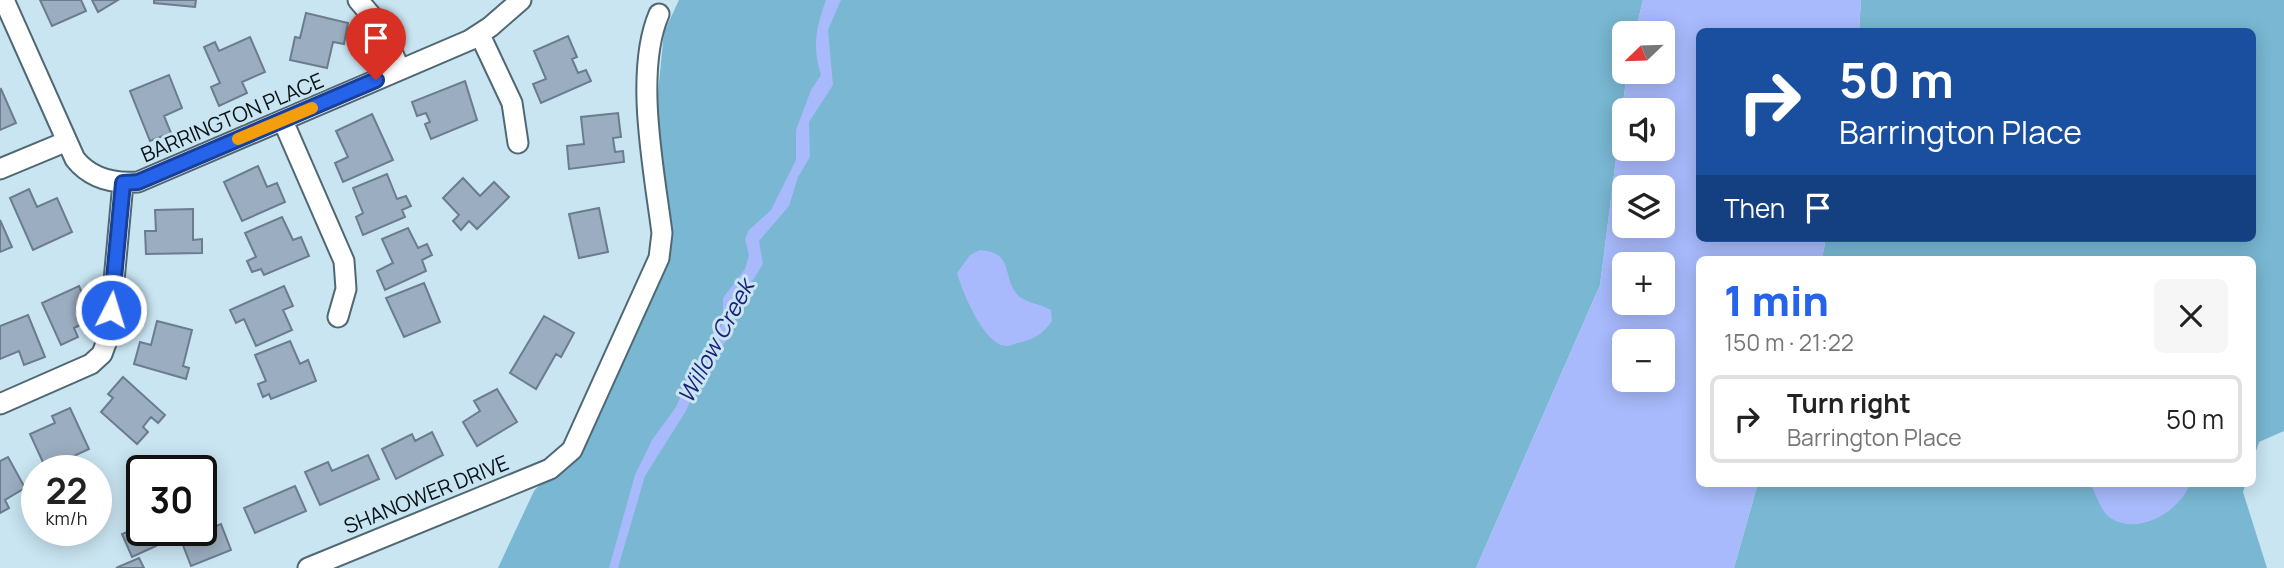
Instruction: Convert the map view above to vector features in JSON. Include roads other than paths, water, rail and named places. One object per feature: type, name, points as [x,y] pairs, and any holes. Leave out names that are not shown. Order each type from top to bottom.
[{"type":"street","name":"BARRINGTON PLACE","points":[[4,0],[65,142],[79,164],[94,176],[123,183],[138,182],[480,34],[521,0]]},
{"type":"street","points":[[358,0],[382,28],[400,70]]},
{"type":"street","name":"SHANOWER DRIVE","points":[[308,568],[561,463],[572,450],[659,258],[662,233],[647,74],[652,31],[659,14]]},
{"type":"street","points":[[480,34],[512,103],[519,143]]},
{"type":"street","points":[[283,121],[344,261],[346,289],[338,317]]},
{"type":"street","points":[[0,169],[65,142]]},
{"type":"street","points":[[0,404],[91,364],[102,354],[109,335],[123,183]]},
{"type":"water","name":"Willow Creek","points":[[826,0],[841,0],[828,30],[833,85],[809,122],[810,157],[798,177],[789,206],[759,241],[763,264],[732,314],[728,338],[701,375],[686,411],[645,476],[618,568],[609,568],[635,475],[652,440],[676,407],[692,370],[716,337],[723,321],[723,298],[745,269],[749,255],[745,239],[749,230],[771,210],[796,160],[796,130],[811,90],[821,75],[816,37]]},
{"type":"water","points":[[1643,0],[1861,0],[1859,28],[1696,28],[1696,242],[1825,242],[1823,256],[1696,256],[1696,487],[1757,487],[1734,568],[1476,568],[1600,285],[1612,190],[1612,238],[1675,238],[1675,175],[1614,175],[1616,161],[1675,161],[1675,98],[1624,98],[1625,84],[1675,84],[1675,21],[1638,21]]},
{"type":"water","points":[[980,250],[998,255],[1003,260],[1012,286],[1019,296],[1051,310],[1052,321],[1037,336],[1007,346],[998,344],[982,328],[957,273],[970,255]]},
{"type":"water","points":[[2092,487],[2188,487],[2168,512],[2144,523],[2120,522],[2109,517]]}]
